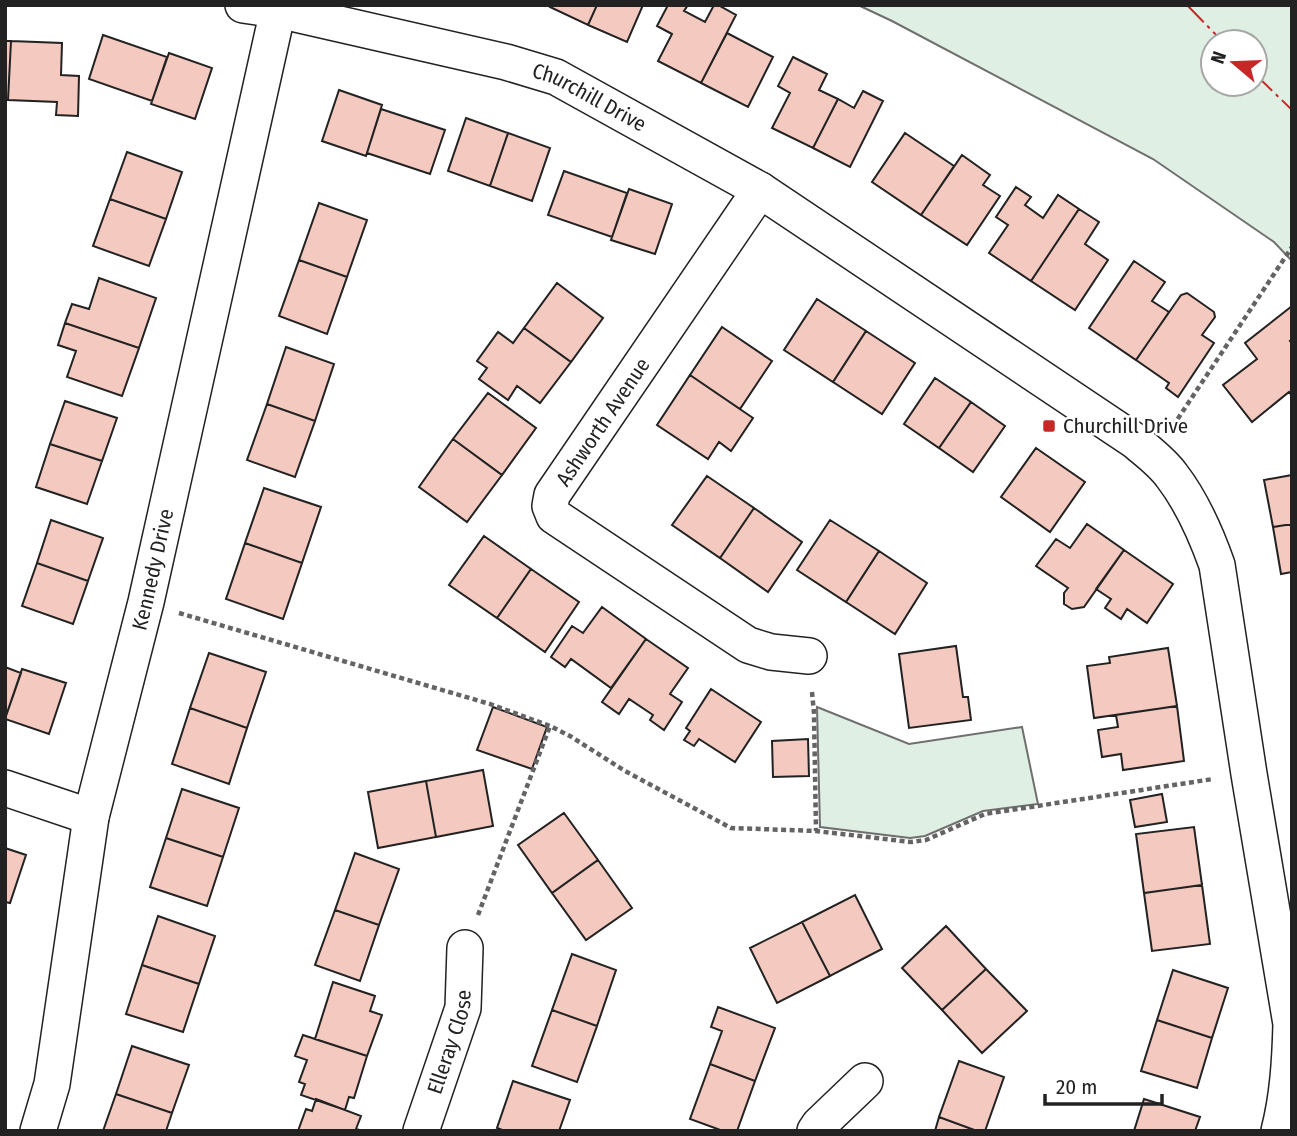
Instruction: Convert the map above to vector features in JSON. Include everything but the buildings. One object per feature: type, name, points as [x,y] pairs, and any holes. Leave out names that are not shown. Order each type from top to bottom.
[{"type":"street","name":"Churchill Drive","points":[[243,5],[278,10],[506,62],[556,77],[760,190],[1136,441],[1171,474],[1207,538],[1217,565],[1291,1024],[1285,1110],[1279,1131]]},
{"type":"street","name":"Kennedy Drive","points":[[38,1131],[52,1084],[91,817],[146,602],[278,10]]},
{"type":"street","name":"Ashworth Avenue","points":[[760,190],[552,495],[550,506],[554,516],[748,645],[771,652],[809,656]]},
{"type":"street","points":[[5,788],[91,817]]},
{"type":"street","name":"Elleray Close","points":[[421,1131],[463,1008],[465,948]]},
{"type":"street","points":[[816,1131],[819,1125],[865,1082]]},
{"type":"path","points":[[1153,456],[1292,247]]},
{"type":"path","points":[[146,602],[490,705],[550,726],[625,771],[731,828],[816,831],[911,842],[926,840],[985,814],[1249,774]]},
{"type":"path","points":[[809,656],[814,713],[816,831]]},
{"type":"path","points":[[465,948],[550,726]]},
{"type":"green space","points":[[858,5],[1292,5],[1292,261],[1274,242],[1153,159]]},
{"type":"green space","points":[[817,707],[909,744],[1022,727],[1038,804],[983,811],[925,836],[910,838],[820,827]]},
{"type":"power","points":[[1187,5],[1209,28]]},
{"type":"power","points":[[1269,88],[1292,110]]},
{"type":"place","name":"Churchill Drive","points":[[1049,426]]}]
